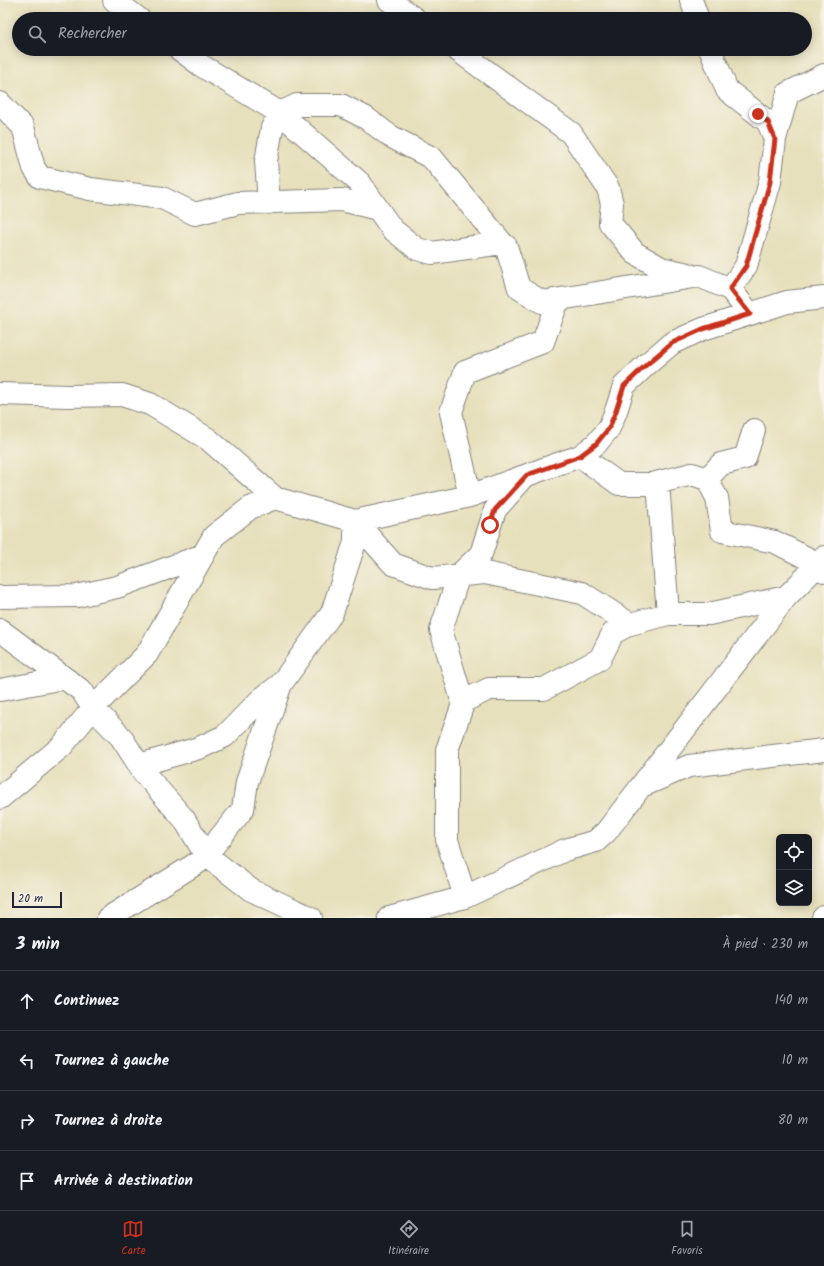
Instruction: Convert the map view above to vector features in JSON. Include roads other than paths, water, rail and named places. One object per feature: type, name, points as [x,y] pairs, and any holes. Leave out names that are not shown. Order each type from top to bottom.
[{"type":"street","points":[[114,0],[130,12]]},
{"type":"street","points":[[691,0],[695,12]]},
{"type":"street","points":[[188,56],[202,66],[280,113],[360,182],[392,229],[417,249],[432,253],[502,243]]},
{"type":"street","points":[[466,56],[571,133],[608,188],[612,204],[610,223],[635,253],[661,268],[699,276],[730,289],[750,314]]},
{"type":"street","points":[[713,56],[727,90],[768,122],[775,139]]},
{"type":"street","points":[[730,289],[746,266],[770,182],[775,139],[788,93],[824,75]]},
{"type":"street","points":[[0,103],[23,127],[34,168],[40,177],[90,189],[162,198],[195,214],[238,204],[342,200],[378,209]]},
{"type":"street","points":[[269,203],[266,161],[272,128],[280,113],[297,105],[341,105],[366,118],[390,136],[432,158],[506,246],[519,288],[542,302],[699,276]]},
{"type":"street","points":[[0,394],[68,396],[122,395],[150,404],[208,439],[274,498],[355,521],[470,496],[580,456],[596,444],[609,428],[624,386],[672,343],[703,329],[787,302],[824,298]]},
{"type":"street","points":[[470,496],[451,412],[465,372],[543,342],[558,300]]},
{"type":"street","points":[[707,479],[721,464],[745,458],[754,430]]},
{"type":"street","points":[[389,918],[465,897],[565,850],[596,841],[606,832],[786,597],[823,563],[775,542],[722,531],[717,498],[707,479],[692,474],[652,484],[619,484],[580,456]]},
{"type":"street","points":[[463,703],[441,630],[459,575],[481,554],[495,510],[527,475]]},
{"type":"street","points":[[658,483],[668,614]]},
{"type":"street","points":[[0,798],[62,746],[93,708],[147,654],[214,536],[250,508],[274,498]]},
{"type":"street","points":[[355,521],[394,564],[432,578],[485,573],[582,593],[630,624]]},
{"type":"street","points":[[108,918],[202,860],[243,809],[247,782],[281,684],[332,613],[355,542],[355,521]]},
{"type":"street","points":[[0,597],[77,596],[117,587],[203,556]]},
{"type":"street","points":[[465,897],[447,840],[447,750],[464,701],[489,690],[544,689],[600,659],[613,633],[630,624],[668,614],[709,614],[786,597]]},
{"type":"street","points":[[0,630],[82,691],[93,708],[121,737],[144,773],[184,819],[206,854],[251,890],[312,918]]},
{"type":"street","points":[[0,690],[64,678]]},
{"type":"street","points":[[138,765],[199,748],[226,736],[260,699],[281,684]]},
{"type":"street","points":[[641,786],[689,766],[824,750]]}]
